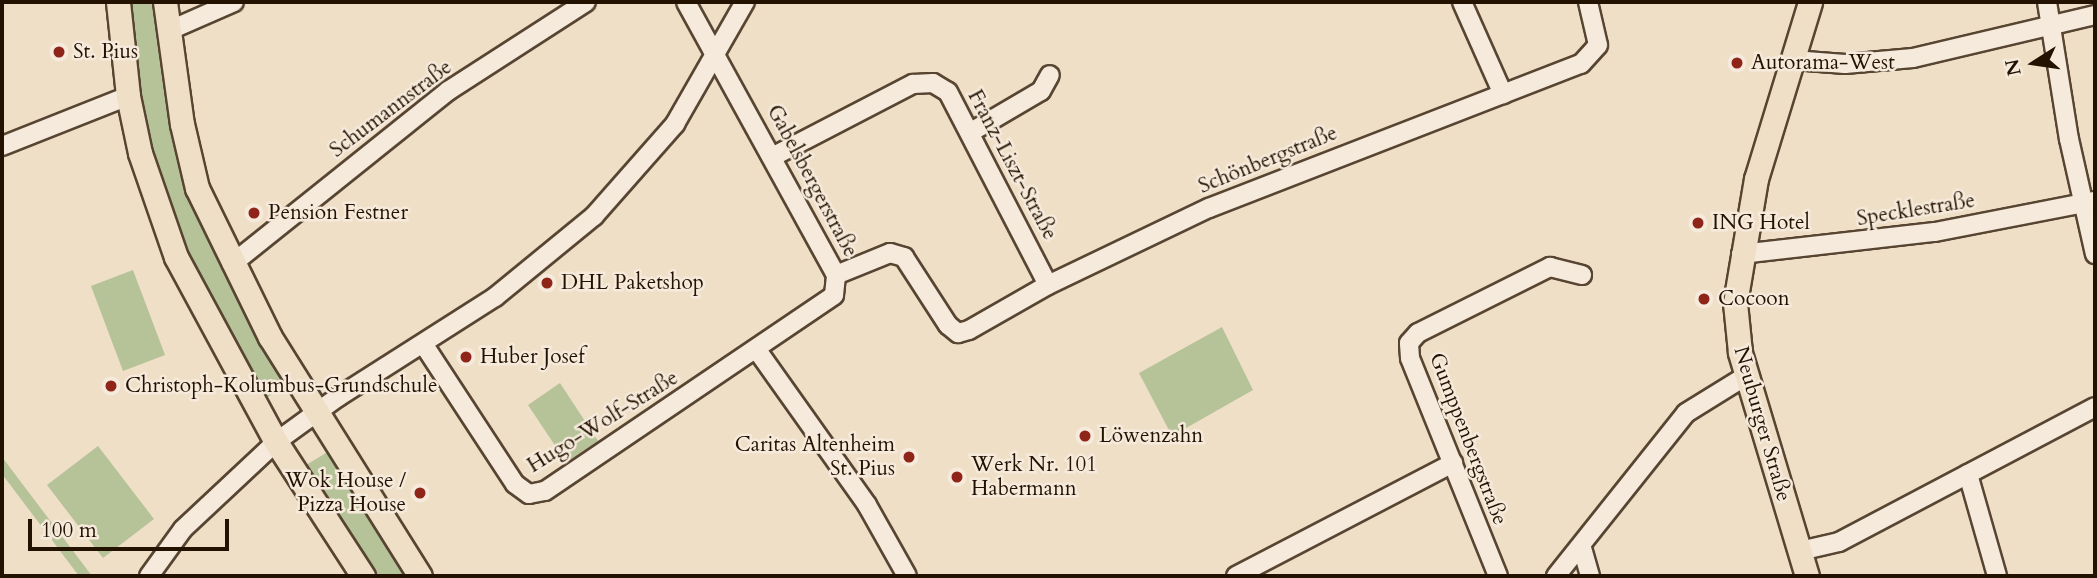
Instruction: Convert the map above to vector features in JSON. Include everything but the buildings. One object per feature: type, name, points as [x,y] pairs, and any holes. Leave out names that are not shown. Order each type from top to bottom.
[{"type":"main road","points":[[118,2],[128,96],[140,153],[176,257],[276,442],[363,576]]},
{"type":"main road","points":[[165,2],[168,32],[197,188],[232,264],[315,412],[420,576]]},
{"type":"main road","name":"Neuburger Straße","points":[[1807,576],[1746,376],[1736,330],[1741,254],[1756,179],[1805,26],[1810,2]]},
{"type":"main road","name":"Neuburger Straße","points":[[1805,26],[1820,2]]},
{"type":"street","points":[[168,32],[234,2]]},
{"type":"street","name":"Schumannstraße","points":[[232,264],[448,91],[586,2]]},
{"type":"street","name":"Gabelsbergerstraße","points":[[686,2],[718,53],[836,275],[890,253],[904,257],[948,325],[958,333]]},
{"type":"street","points":[[149,576],[184,529],[276,442],[315,412],[495,298],[594,216],[675,124],[745,2]]},
{"type":"street","points":[[1462,2],[1503,94]]},
{"type":"street","name":"Schönbergstraße","points":[[958,333],[1048,285],[1209,208],[1581,64],[1598,44],[1588,2]]},
{"type":"street","points":[[2047,2],[2089,203],[2095,254]]},
{"type":"street","points":[[1793,60],[1845,64],[1913,58],[2095,15]]},
{"type":"street","points":[[971,132],[1041,91],[1050,75]]},
{"type":"street","name":"Franz-Liszt-Straße","points":[[772,157],[912,84],[933,83],[948,92],[971,132],[1048,285]]},
{"type":"street","points":[[2,146],[128,96]]},
{"type":"street","name":"Specklestraße","points":[[1741,254],[1935,232],[2089,203]]},
{"type":"street","name":"Gumppenbergstraße","points":[[1498,576],[1410,358],[1409,343],[1418,332],[1550,267],[1583,275]]},
{"type":"street","name":"Hugo-Wolf-Straße","points":[[424,345],[514,484],[529,494],[545,491],[757,350],[834,295],[836,275]]},
{"type":"street","points":[[757,350],[867,505],[907,576]]},
{"type":"street","points":[[1556,576],[1582,548],[1685,413],[1746,376]]},
{"type":"street","points":[[1800,551],[1839,542],[2095,407]]},
{"type":"street","points":[[1236,576],[1453,463]]},
{"type":"street","points":[[1968,474],[1997,576]]},
{"type":"street","points":[[1582,548],[1590,576]]},
{"type":"green space","points":[[125,2],[160,2],[189,177],[286,383],[262,402],[188,267],[157,183],[133,79]]},
{"type":"green space","points":[[133,270],[165,355],[123,371],[91,286]]},
{"type":"green space","points":[[1222,327],[1253,390],[1172,436],[1139,373]]},
{"type":"green space","points":[[560,383],[598,441],[566,462],[528,405]]},
{"type":"green space","points":[[98,446],[154,519],[103,558],[47,485]]},
{"type":"green space","points":[[331,450],[414,576],[373,576],[301,468]]},
{"type":"green space","points":[[2,457],[92,576],[79,576],[2,474]]},
{"type":"place","name":"St. Pius","points":[[59,52]]},
{"type":"place","name":"Autorama-West","points":[[1737,63]]},
{"type":"place","name":"Pension Festner","points":[[254,213]]},
{"type":"place","name":"ING Hotel","points":[[1698,223]]},
{"type":"place","name":"DHL Paketshop","points":[[547,283]]},
{"type":"place","name":"Cocoon","points":[[1704,299]]},
{"type":"place","name":"Huber Josef","points":[[466,357]]},
{"type":"place","name":"Christoph-Kolumbus-Grundschule","points":[[111,386]]},
{"type":"place","name":"Löwenzahn","points":[[1085,436]]},
{"type":"place","name":"Caritas Altenheim St. Pius","points":[[909,457]]},
{"type":"place","name":"Werk Nr. 101 Habermann","points":[[957,477]]},
{"type":"place","name":"Wok House / Pizza House","points":[[420,493]]}]
